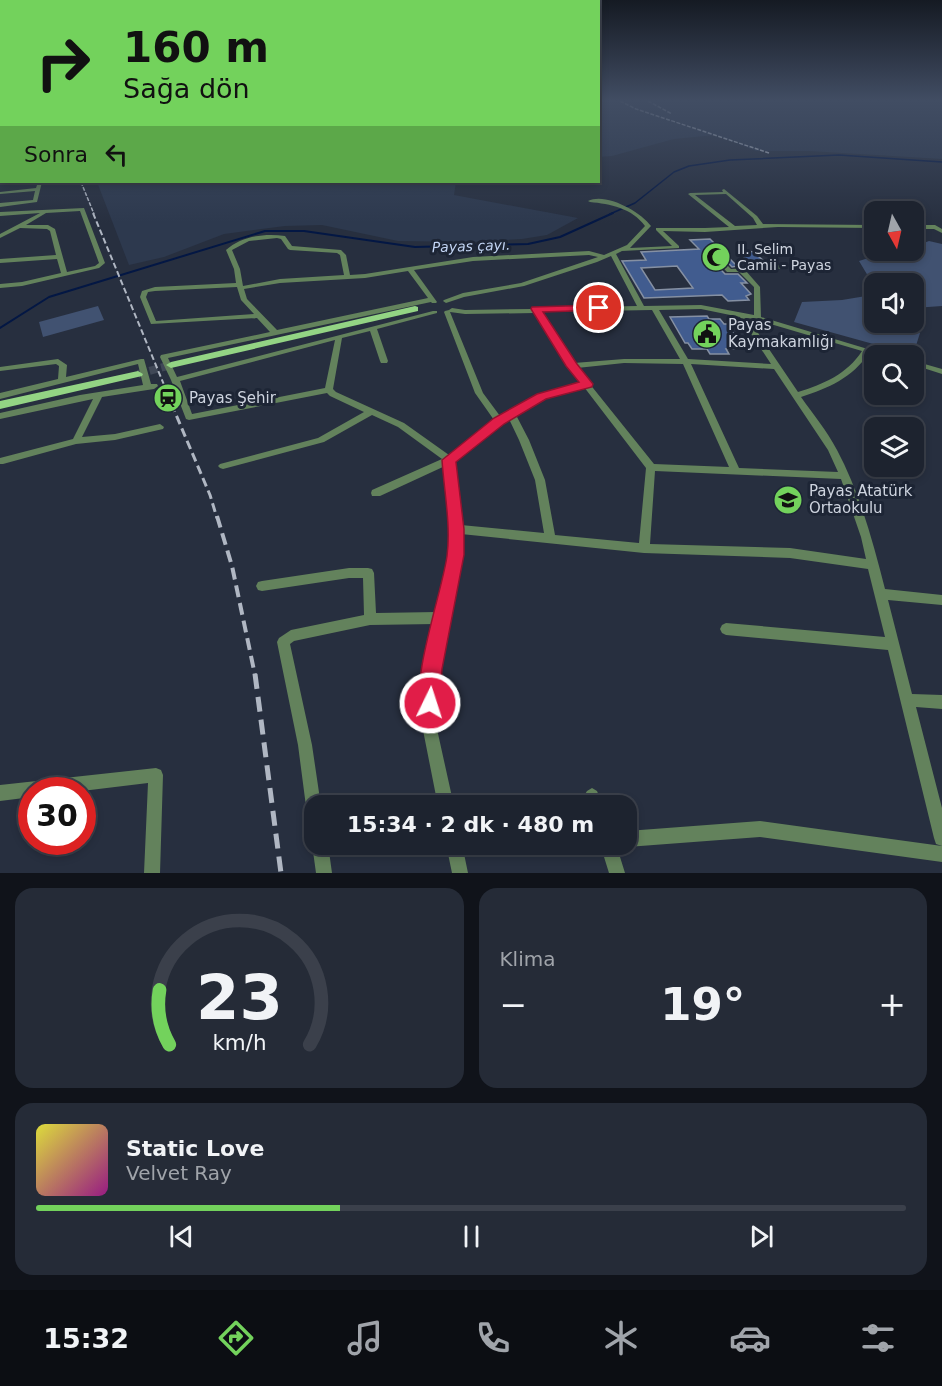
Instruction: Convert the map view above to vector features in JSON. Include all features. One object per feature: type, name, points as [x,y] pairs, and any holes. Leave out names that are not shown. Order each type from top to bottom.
[{"type":"main road","points":[[171,365],[416,309]]},
{"type":"main road","points":[[0,405],[138,374]]},
{"type":"street","points":[[0,205],[35,201],[40,183]]},
{"type":"street","points":[[722,188],[755,217],[761,226]]},
{"type":"street","points":[[0,193],[38,189]]},
{"type":"street","points":[[727,193],[690,194],[734,228]]},
{"type":"street","points":[[609,202],[644,218],[648,226],[660,229],[864,226]]},
{"type":"street","points":[[0,214],[82,209],[102,263],[97,267],[22,284],[0,286]]},
{"type":"street","points":[[0,236],[49,211]]},
{"type":"street","points":[[924,221],[942,231]]},
{"type":"street","points":[[19,226],[48,227],[53,230],[64,274]]},
{"type":"street","points":[[416,309],[446,301],[455,296],[522,285],[604,257],[629,246],[648,226]]},
{"type":"street","points":[[924,227],[935,227]]},
{"type":"street","points":[[615,252],[677,247],[660,229]]},
{"type":"street","points":[[275,333],[244,300],[237,269],[229,252],[231,247],[255,239],[275,236],[285,238],[290,248],[339,251],[343,255],[347,277]]},
{"type":"street","points":[[710,251],[729,271],[762,268]]},
{"type":"street","points":[[615,252],[641,307]]},
{"type":"street","points":[[258,316],[153,323],[142,297],[145,291],[155,289],[240,286],[347,277],[473,259],[579,253],[592,253],[604,257]]},
{"type":"street","points":[[0,261],[60,257]]},
{"type":"street","points":[[772,268],[782,267]]},
{"type":"street","points":[[409,268],[432,305]]},
{"type":"street","points":[[741,270],[757,287],[758,318]]},
{"type":"street","points":[[446,301],[453,305],[450,311],[479,393],[499,421]]},
{"type":"street","points":[[175,380],[373,328],[432,305]]},
{"type":"street","points":[[444,795],[428,720],[432,669],[455,555],[456,529],[449,460],[401,425],[340,398],[329,390],[189,417],[164,357],[275,333],[432,305],[450,311],[465,312],[701,307],[758,318],[864,350]]},
{"type":"street","points":[[654,307],[686,362],[736,472]]},
{"type":"street","points":[[536,309],[572,366],[651,467],[644,548]]},
{"type":"street","points":[[742,315],[832,449],[845,476],[873,565],[942,838]]},
{"type":"street","points":[[373,328],[384,361]]},
{"type":"street","points":[[329,390],[339,337]]},
{"type":"street","points":[[797,395],[827,386],[843,378],[864,353]]},
{"type":"street","points":[[572,366],[645,359],[778,367]]},
{"type":"street","points":[[0,369],[58,361],[63,365],[62,380]]},
{"type":"street","points":[[0,396],[141,361],[151,387],[0,416]]},
{"type":"street","points":[[924,366],[942,372]]},
{"type":"street","points":[[376,493],[449,460],[499,421],[541,396],[587,384]]},
{"type":"street","points":[[76,441],[98,396]]},
{"type":"street","points":[[223,466],[321,440],[372,411]]},
{"type":"street","points":[[511,414],[540,480],[550,539]]},
{"type":"street","points":[[1,465],[76,441],[115,437],[160,427]]},
{"type":"street","points":[[651,467],[845,476]]},
{"type":"street","points":[[456,529],[644,548],[790,553],[873,565]]},
{"type":"street","points":[[262,586],[349,573],[368,573],[370,619]]},
{"type":"street","points":[[880,594],[942,600]]},
{"type":"street","points":[[312,795],[283,642],[291,636],[370,619],[442,618]]},
{"type":"street","points":[[726,629],[893,644]]},
{"type":"street","points":[[907,700],[942,702]]},
{"type":"street","points":[[0,793],[156,775],[152,873]]},
{"type":"street","points":[[637,838],[760,829],[942,854]]},
{"type":"street","points":[[322,855],[324,873]]},
{"type":"street","points":[[456,855],[460,873]]},
{"type":"street","points":[[611,855],[617,873]]},
{"type":"shaded area","points":[[600,142],[664,142],[612,156],[600,157]]},
{"type":"shaded area","points":[[732,142],[942,142],[942,159],[809,151],[756,151]]},
{"type":"shaded area","points":[[97,183],[456,183],[454,195],[578,218],[547,235],[472,242],[398,241],[322,225],[285,226],[224,234],[164,257],[129,265]]},
{"type":"shaded area","points":[[929,241],[942,244],[942,306],[924,307],[924,273],[866,273],[859,261],[924,261],[924,243]]},
{"type":"shaded area","points":[[864,296],[864,333],[920,333],[916,345],[877,345],[794,322],[802,302]]},
{"type":"shaded area","points":[[98,306],[104,320],[43,337],[39,322]]},
{"type":"building","points":[[710,239],[737,266],[732,267],[714,248],[707,249],[705,253],[725,274],[738,274],[747,283],[741,283],[751,294],[746,296],[749,300],[728,301],[722,295],[644,298],[622,261],[646,260],[641,252],[699,249],[690,240]],"holes":[[[677,266],[693,288],[655,290],[641,268]]]},
{"type":"building","points":[[743,250],[753,252],[769,265],[767,269],[770,271],[765,271],[766,265],[744,262]]},
{"type":"building","name":"Payas Kaymakamlığı","points":[[707,316],[709,319],[720,319],[727,324],[740,343],[736,343],[740,348],[726,349],[729,354],[710,354],[707,349],[692,349],[688,343],[685,343],[670,317]]},
{"type":"waterway","name":"Payas çayı.","points":[[610,214],[635,203],[674,172],[689,166],[730,160],[839,155],[942,162]]},
{"type":"waterway","name":"Payas çayı.","points":[[0,328],[49,297],[265,231],[304,231],[415,247],[528,244],[560,237],[613,213]]},
{"type":"tunnel","points":[[138,374],[171,365]]},
{"type":"railway","points":[[735,142],[769,153]]},
{"type":"railway","points":[[81,183],[94,214]]},
{"type":"railway","points":[[93,213],[167,392]]},
{"type":"railway","points":[[166,391],[210,495],[217,518]]},
{"type":"railway","points":[[217,516],[232,566],[255,675]]},
{"type":"railway","points":[[255,674],[281,873]]},
{"type":"place","name":"II. Selim Camii - Payas","points":[[716,257]]},
{"type":"place","name":"Payas Kaymakamlığı","points":[[707,334]]},
{"type":"place","name":"Payas Şehi̇r","points":[[168,398]]},
{"type":"place","name":"Payas Atatürk Ortaokulu","points":[[788,500]]},
{"type":"route","points":[[430,703],[432,669],[455,555],[456,529],[449,460],[473,439],[541,396],[587,384],[572,366],[536,309],[599,308]]}]
